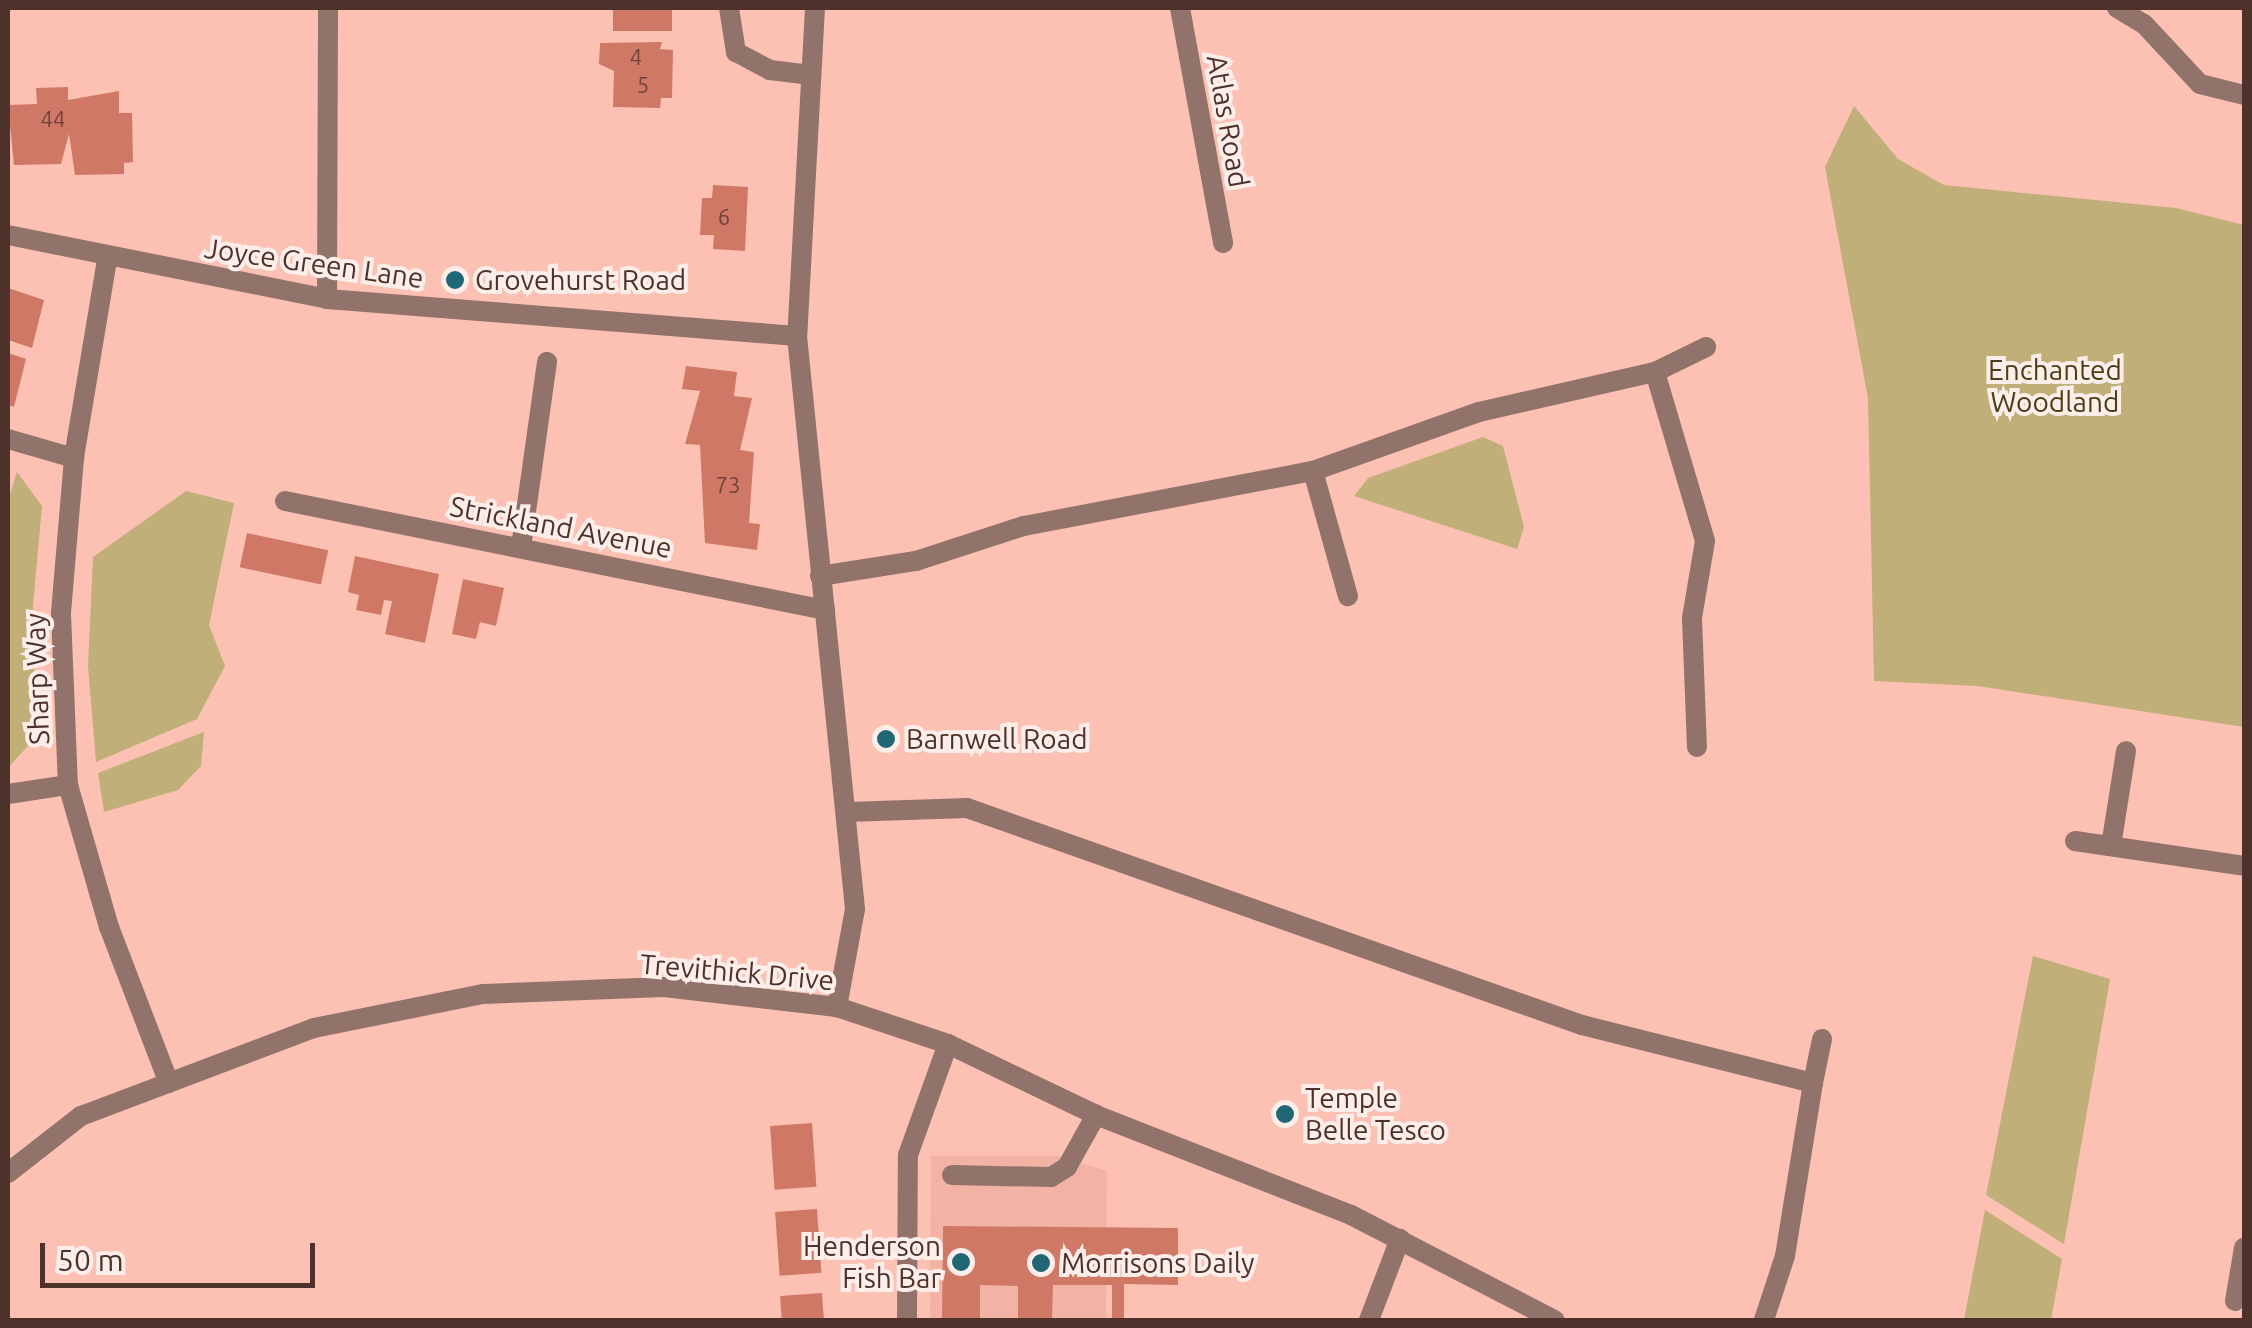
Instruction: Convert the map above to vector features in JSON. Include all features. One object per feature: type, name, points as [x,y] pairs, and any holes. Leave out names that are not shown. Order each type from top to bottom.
[{"type":"street","points":[[327,299],[328,8]]},
{"type":"street","points":[[729,8],[736,52],[770,70],[811,75]]},
{"type":"street","points":[[815,8],[797,336],[855,908],[837,1007]]},
{"type":"street","name":"Atlas Road","points":[[1180,8],[1223,244]]},
{"type":"street","points":[[2116,8],[2144,24],[2200,84],[2244,95]]},
{"type":"street","name":"Joyce Green Lane","points":[[8,234],[106,260],[327,299],[797,336]]},
{"type":"street","name":"Sharp Way","points":[[106,260],[74,458],[61,613],[68,785],[109,927],[169,1083]]},
{"type":"street","points":[[820,576],[916,561],[1024,526],[1313,471],[1478,412],[1655,372],[1706,346]]},
{"type":"street","points":[[521,547],[547,362]]},
{"type":"street","points":[[1655,372],[1705,541],[1692,618],[1697,747]]},
{"type":"street","points":[[8,439],[74,458]]},
{"type":"street","points":[[1313,471],[1348,596]]},
{"type":"street","name":"Strickland Avenue","points":[[284,501],[826,610]]},
{"type":"street","points":[[2111,846],[2126,751]]},
{"type":"street","points":[[8,794],[68,785]]},
{"type":"street","points":[[847,812],[967,808],[1582,1025],[1813,1082]]},
{"type":"street","points":[[2075,841],[2244,866]]},
{"type":"street","name":"Trevithick Drive","points":[[8,1173],[81,1116],[314,1028],[483,994],[664,987],[837,1007],[948,1044],[1096,1115],[1400,1238],[1554,1320]]},
{"type":"street","points":[[1764,1320],[1785,1256],[1822,1039]]},
{"type":"street","points":[[907,1320],[908,1155],[948,1044]]},
{"type":"street","points":[[952,1175],[1052,1178],[1096,1115]]},
{"type":"street","points":[[1368,1320],[1400,1238]]},
{"type":"street","points":[[2237,1308],[2244,1248]]},
{"type":"shaded area","points":[[931,1156],[1059,1156],[1107,1171],[1106,1320],[930,1320]]},
{"type":"green space","name":"Enchanted Woodland","points":[[1854,106],[1898,159],[1944,185],[2176,208],[2244,225],[2244,727],[1978,686],[1874,681],[1868,398],[1825,167]]},
{"type":"green space","points":[[1483,437],[1503,446],[1524,527],[1517,549],[1354,496],[1368,478]]},
{"type":"green space","points":[[17,472],[42,506],[33,606],[35,738],[8,768],[8,501]]},
{"type":"green space","points":[[186,491],[234,503],[209,625],[225,666],[197,719],[96,762],[88,666],[93,557]]},
{"type":"green space","points":[[204,732],[201,766],[178,790],[104,812],[98,773]]},
{"type":"green space","points":[[2033,956],[2110,979],[2064,1244],[1986,1195]]},
{"type":"green space","points":[[1985,1210],[2062,1259],[2051,1320],[1964,1320]]},
{"type":"building","points":[[613,8],[672,8],[672,31],[613,31]]},
{"type":"building","points":[[662,42],[660,49],[673,50],[672,98],[661,98],[660,108],[613,107],[614,71],[599,64],[600,43]]},
{"type":"building","points":[[68,87],[68,100],[119,91],[119,113],[132,113],[133,162],[124,163],[124,174],[75,175],[69,134],[61,164],[14,165],[8,105],[37,104],[36,88]]},
{"type":"building","points":[[713,185],[748,187],[745,251],[713,249],[714,235],[700,235],[702,198],[712,198]]},
{"type":"building","points":[[8,288],[44,300],[32,348],[8,340]]},
{"type":"building","points":[[8,353],[26,359],[14,407],[8,405]]},
{"type":"building","points":[[686,366],[737,372],[734,396],[752,398],[740,450],[754,452],[749,523],[760,524],[757,550],[705,543],[700,445],[685,444],[700,391],[682,389]]},
{"type":"building","points":[[247,533],[328,550],[321,584],[240,567]]},
{"type":"building","points":[[355,556],[439,574],[425,643],[385,634],[392,601],[384,600],[381,615],[356,610],[359,595],[348,592]]},
{"type":"building","points":[[463,579],[504,588],[496,626],[480,622],[476,639],[452,634]]},
{"type":"building","points":[[812,1123],[816,1187],[775,1190],[770,1126]]},
{"type":"building","points":[[817,1209],[821,1273],[780,1276],[775,1212]]},
{"type":"building","points":[[943,1226],[1178,1228],[1178,1285],[1124,1284],[1124,1320],[1112,1320],[1112,1285],[1053,1285],[1052,1320],[1018,1320],[1018,1286],[980,1285],[980,1320],[942,1320]]},
{"type":"building","points":[[822,1293],[824,1320],[782,1320],[780,1296]]},
{"type":"place","name":"Grovehurst Road","points":[[455,280]]},
{"type":"place","name":"Barnwell Road","points":[[886,739]]},
{"type":"place","name":"Temple Belle Tesco","points":[[1285,1114]]},
{"type":"place","name":"Henderson Fish Bar","points":[[961,1262]]},
{"type":"place","name":"Morrisons Daily","points":[[1041,1263]]}]
